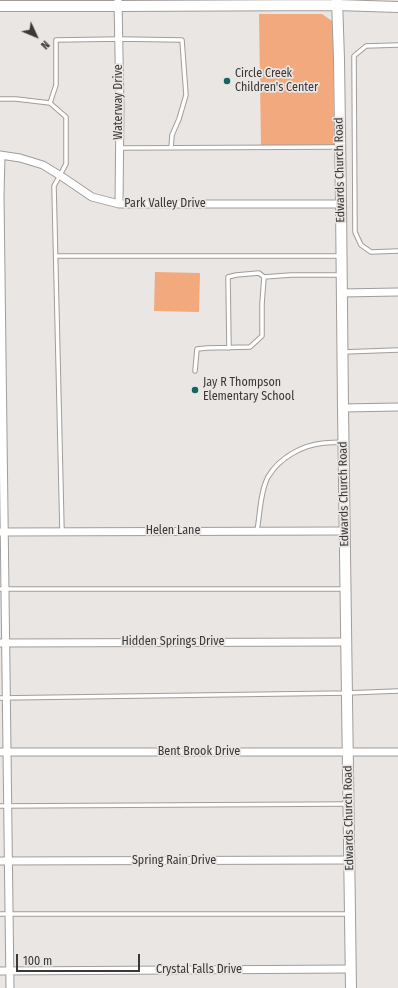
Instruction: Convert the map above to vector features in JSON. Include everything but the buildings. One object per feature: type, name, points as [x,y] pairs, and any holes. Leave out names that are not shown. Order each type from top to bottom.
[{"type":"street","points":[[0,6],[118,3],[337,3],[398,7]]},
{"type":"street","name":"Waterway Drive","points":[[118,3],[120,148],[119,204]]},
{"type":"street","name":"Edwards Church Road","points":[[337,3],[339,59],[351,988]]},
{"type":"street","points":[[1,155],[4,806],[8,861],[10,988]]},
{"type":"street","name":"Park Valley Drive","points":[[1,155],[20,158],[43,165],[92,197],[119,204],[341,204]]},
{"type":"street","points":[[341,293],[398,292]]},
{"type":"street","points":[[343,408],[398,407]]},
{"type":"street","name":"Helen Lane","points":[[2,532],[345,531]]},
{"type":"street","name":"Hidden Springs Drive","points":[[3,643],[347,642]]},
{"type":"street","name":"Bent Brook Drive","points":[[4,752],[398,752]]},
{"type":"street","name":"Spring Rain Drive","points":[[0,861],[349,860]]},
{"type":"street","name":"Crystal Falls Drive","points":[[0,971],[351,969]]},
{"type":"lane","points":[[50,104],[56,85],[56,40],[182,40],[186,95],[179,119],[172,135],[171,148]]},
{"type":"lane","points":[[398,45],[366,46],[354,56],[355,232],[361,245],[371,252],[398,251]]},
{"type":"lane","points":[[0,99],[16,99],[50,104],[66,117],[66,164],[54,186],[62,532]]},
{"type":"lane","points":[[120,148],[340,147]]},
{"type":"lane","points":[[56,256],[341,256]]},
{"type":"lane","points":[[229,348],[228,277],[259,273],[264,277],[341,276]]},
{"type":"lane","points":[[195,370],[196,349],[250,348],[262,336],[264,277]]},
{"type":"lane","points":[[342,352],[398,350]]},
{"type":"lane","points":[[257,531],[263,493],[268,478],[279,463],[302,448],[323,443],[343,442]]},
{"type":"lane","points":[[3,589],[346,589]]},
{"type":"lane","points":[[3,698],[398,691]]},
{"type":"lane","points":[[4,806],[348,804]]},
{"type":"lane","points":[[0,914],[350,914]]},
{"type":"shaded area","points":[[259,14],[322,14],[332,21],[334,145],[261,145]]},
{"type":"shaded area","points":[[155,272],[200,273],[199,312],[154,311]]},
{"type":"place","name":"Circle Creek Children's Center","points":[[227,81]]},
{"type":"place","name":"Jay R Thompson Elementary School","points":[[195,390]]}]
